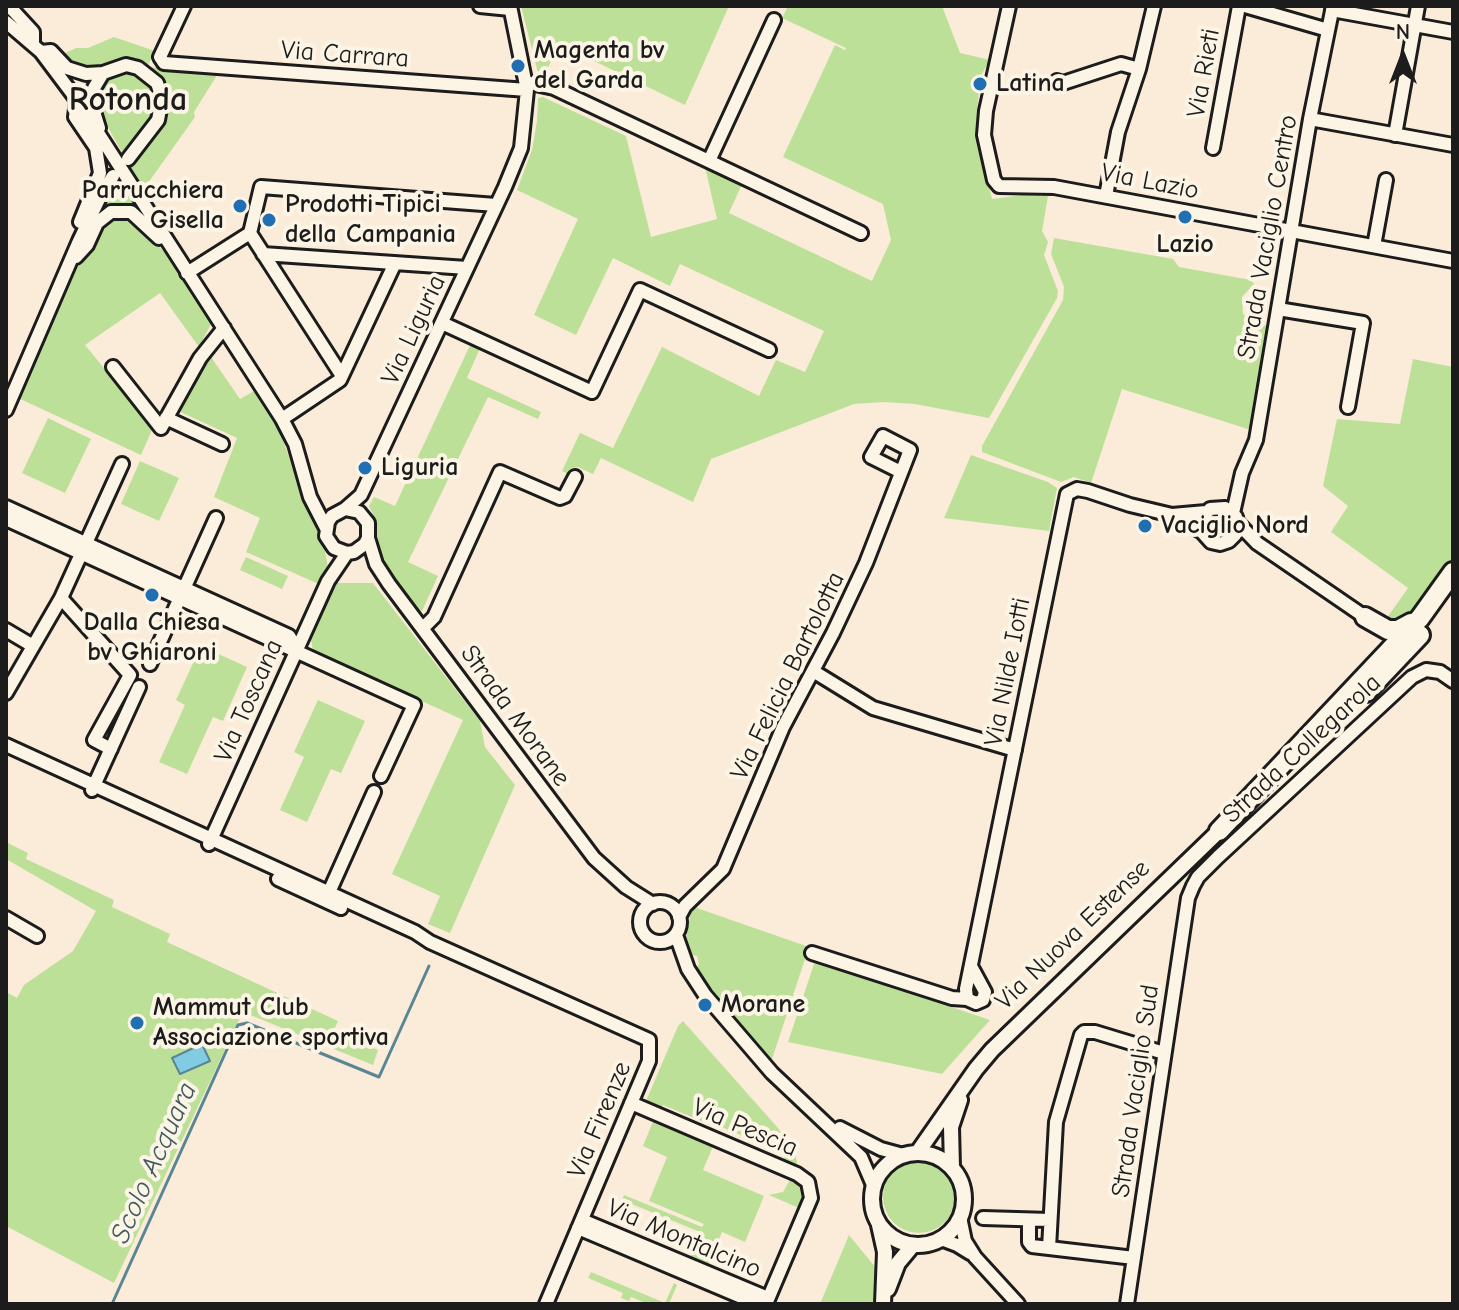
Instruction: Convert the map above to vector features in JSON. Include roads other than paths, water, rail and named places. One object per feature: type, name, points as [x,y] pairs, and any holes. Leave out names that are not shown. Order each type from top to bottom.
[{"type":"highway","name":"Via Nuova Estense","points":[[1219,831],[1420,618],[1453,572]]},
{"type":"highway","name":"Via Nuova Estense","points":[[1219,831],[1395,662],[1421,635],[1453,590]]},
{"type":"highway","points":[[1371,622],[1398,630],[1420,618]]},
{"type":"highway","points":[[1364,676],[1381,647],[1371,622]]},
{"type":"main road","name":"Via Nuova Estense","points":[[911,1153],[992,1050],[1219,831]]},
{"type":"main road","name":"Via Nuova Estense","points":[[952,1167],[951,1127],[967,1081]]},
{"type":"main road","points":[[877,1221],[892,1237],[913,1245],[941,1239],[952,1230],[960,1217],[964,1191],[952,1167],[940,1158],[911,1153],[888,1163],[873,1185],[871,1200],[885,1252],[884,1302]]},
{"type":"main road","points":[[884,1302],[898,1263],[913,1245]]},
{"type":"street","points":[[9,6],[33,32],[37,48]]},
{"type":"street","name":"Via Carrara","points":[[184,6],[160,61],[164,63],[554,88],[861,233]]},
{"type":"street","points":[[480,6],[510,7]]},
{"type":"street","name":"Via Lazio","points":[[1009,6],[986,111],[984,135],[994,180],[999,186],[1054,187],[1453,261]]},
{"type":"street","points":[[1106,196],[1118,132],[1139,69],[1154,6]]},
{"type":"street","points":[[1242,6],[1328,30]]},
{"type":"street","name":"Via Rieti","points":[[1213,148],[1242,6]]},
{"type":"street","points":[[1395,135],[1418,6]]},
{"type":"street","name":"Via Liguria","points":[[343,510],[361,495],[521,148],[526,86],[510,7]]},
{"type":"street","points":[[1332,8],[1453,32]]},
{"type":"street","name":"Strada Vaciglio Centro","points":[[1235,517],[1242,473],[1256,440],[1310,119],[1332,8]]},
{"type":"street","points":[[709,161],[774,20]]},
{"type":"street","points":[[7,24],[37,48],[77,100],[282,419],[295,444],[307,489],[330,543],[340,551],[350,552],[365,544],[368,538],[368,523],[363,515],[361,495]]},
{"type":"street","points":[[37,48],[51,51],[67,68],[86,74],[103,73],[117,66],[138,68],[157,83],[162,98],[158,120],[128,159]]},
{"type":"street","points":[[1057,81],[1063,83],[1121,64],[1139,69]]},
{"type":"street","points":[[99,135],[100,124],[92,105],[94,88],[103,73]]},
{"type":"street","points":[[69,265],[73,239],[100,173],[96,148],[75,117],[77,100]]},
{"type":"street","points":[[1310,119],[1453,145]]},
{"type":"street","points":[[6,410],[69,265],[113,176]]},
{"type":"street","points":[[1374,246],[1386,180]]},
{"type":"street","points":[[187,273],[250,233],[261,187],[496,205]]},
{"type":"street","points":[[69,265],[87,245],[97,223],[111,212],[131,212],[172,249]]},
{"type":"street","points":[[250,233],[342,376]]},
{"type":"street","points":[[263,254],[467,268]]},
{"type":"street","points":[[282,419],[342,376],[395,263]]},
{"type":"street","points":[[442,323],[592,392],[640,290],[769,350]]},
{"type":"street","points":[[1278,309],[1363,323],[1348,407]]},
{"type":"street","points":[[113,367],[161,428],[200,358],[224,328]]},
{"type":"street","points":[[166,418],[222,444]]},
{"type":"street","points":[[6,693],[61,598],[122,464]]},
{"type":"street","points":[[423,628],[434,617],[500,472],[560,498],[565,496],[575,477]]},
{"type":"street","name":"Via Felicia Bartolotta","points":[[679,917],[700,890],[723,869],[783,727],[866,563],[901,472]]},
{"type":"street","name":"Strada Vaciglio Centro","points":[[1211,510],[1242,473]]},
{"type":"street","points":[[307,489],[325,504],[363,515]]},
{"type":"street","name":"Via Nilde Iotti","points":[[972,968],[985,996],[976,1003],[967,999],[966,989],[1067,494],[1077,489],[1088,491],[1172,515],[1202,532]]},
{"type":"street","points":[[6,507],[84,548],[414,705],[381,776]]},
{"type":"street","points":[[1257,543],[1211,542],[1202,532],[1201,520],[1211,510],[1225,508],[1257,543],[1371,622]]},
{"type":"street","points":[[326,528],[332,516],[343,510]]},
{"type":"street","name":"Via Nilde Iotti","points":[[1172,515],[1211,510]]},
{"type":"street","points":[[1227,542],[1235,535],[1235,517]]},
{"type":"street","points":[[150,664],[216,518]]},
{"type":"street","points":[[6,519],[84,548]]},
{"type":"street","name":"Strada Morane","points":[[368,538],[376,564],[594,858],[626,887],[654,906]]},
{"type":"street","name":"Via Toscana","points":[[328,581],[330,543]]},
{"type":"street","name":"Strada Morane","points":[[350,552],[376,564]]},
{"type":"street","name":"Via Toscana","points":[[209,843],[328,581],[350,552]]},
{"type":"street","points":[[61,598],[130,675],[94,740],[111,749]]},
{"type":"street","points":[[6,630],[33,646]]},
{"type":"street","name":"Strada Collegarola","points":[[1193,886],[1218,857],[1412,677],[1426,670],[1440,672],[1453,681]]},
{"type":"street","points":[[813,671],[873,708],[1015,750]]},
{"type":"street","points":[[92,789],[139,687]]},
{"type":"street","name":"Via Firenze","points":[[6,745],[209,843],[415,932],[430,942],[649,1040],[649,1061],[546,1304]]},
{"type":"street","name":"Via Firenze","points":[[6,754],[92,789]]},
{"type":"street","points":[[327,896],[374,792]]},
{"type":"street","name":"Strada Vaciglio Sud","points":[[1127,1304],[1188,898],[1193,886]]},
{"type":"street","name":"Via Felicia Bartolotta","points":[[654,906],[682,900],[700,890]]},
{"type":"street","points":[[654,906],[677,911],[679,917],[670,938],[658,942],[645,936],[640,924],[654,906]]},
{"type":"street","points":[[6,918],[37,936]]},
{"type":"street","points":[[670,938],[705,995],[772,1073],[861,1157],[873,1185]]},
{"type":"street","points":[[812,953],[952,998],[967,999]]},
{"type":"street","points":[[1049,1248],[1056,1122],[1077,1043],[1084,1032],[1095,1032],[1164,1053]]},
{"type":"street","name":"Via Pescia","points":[[631,1103],[797,1174],[808,1182],[811,1198],[764,1302]]},
{"type":"street","points":[[821,1117],[862,1141],[911,1153]]},
{"type":"street","points":[[960,1217],[965,1241],[975,1257],[1018,1304]]},
{"type":"street","points":[[983,1218],[1050,1220]]},
{"type":"street","points":[[1029,1220],[1029,1244],[1134,1258]]},
{"type":"street","name":"Via Montalcino","points":[[580,1224],[764,1302]]},
{"type":"street","points":[[941,1239],[975,1257]]},
{"type":"water","points":[[202,1044],[210,1061],[180,1074],[172,1058]]},
{"type":"waterway","name":"Scolo Acquara","points":[[112,1304],[238,1025],[247,1023],[379,1077],[429,966]]},
{"type":"place","name":"Magenta bv del Garda","points":[[518,66]]},
{"type":"place","name":"Latina","points":[[980,84]]},
{"type":"place","name":"Parrucchiera Gisella","points":[[240,206]]},
{"type":"place","name":"Lazio","points":[[1185,217]]},
{"type":"place","name":"Prodotti Tipici della Campania","points":[[269,220]]},
{"type":"place","name":"Liguria","points":[[365,468]]},
{"type":"place","name":"Vaciglio Nord","points":[[1145,526]]},
{"type":"place","name":"Dalla Chiesa bv Ghiaroni","points":[[152,595]]},
{"type":"place","name":"Morane","points":[[705,1005]]},
{"type":"place","name":"Mammut Club Associazione sportiva","points":[[137,1023]]},
{"type":"district","name":"Rotonda","points":[[128,100]]}]
